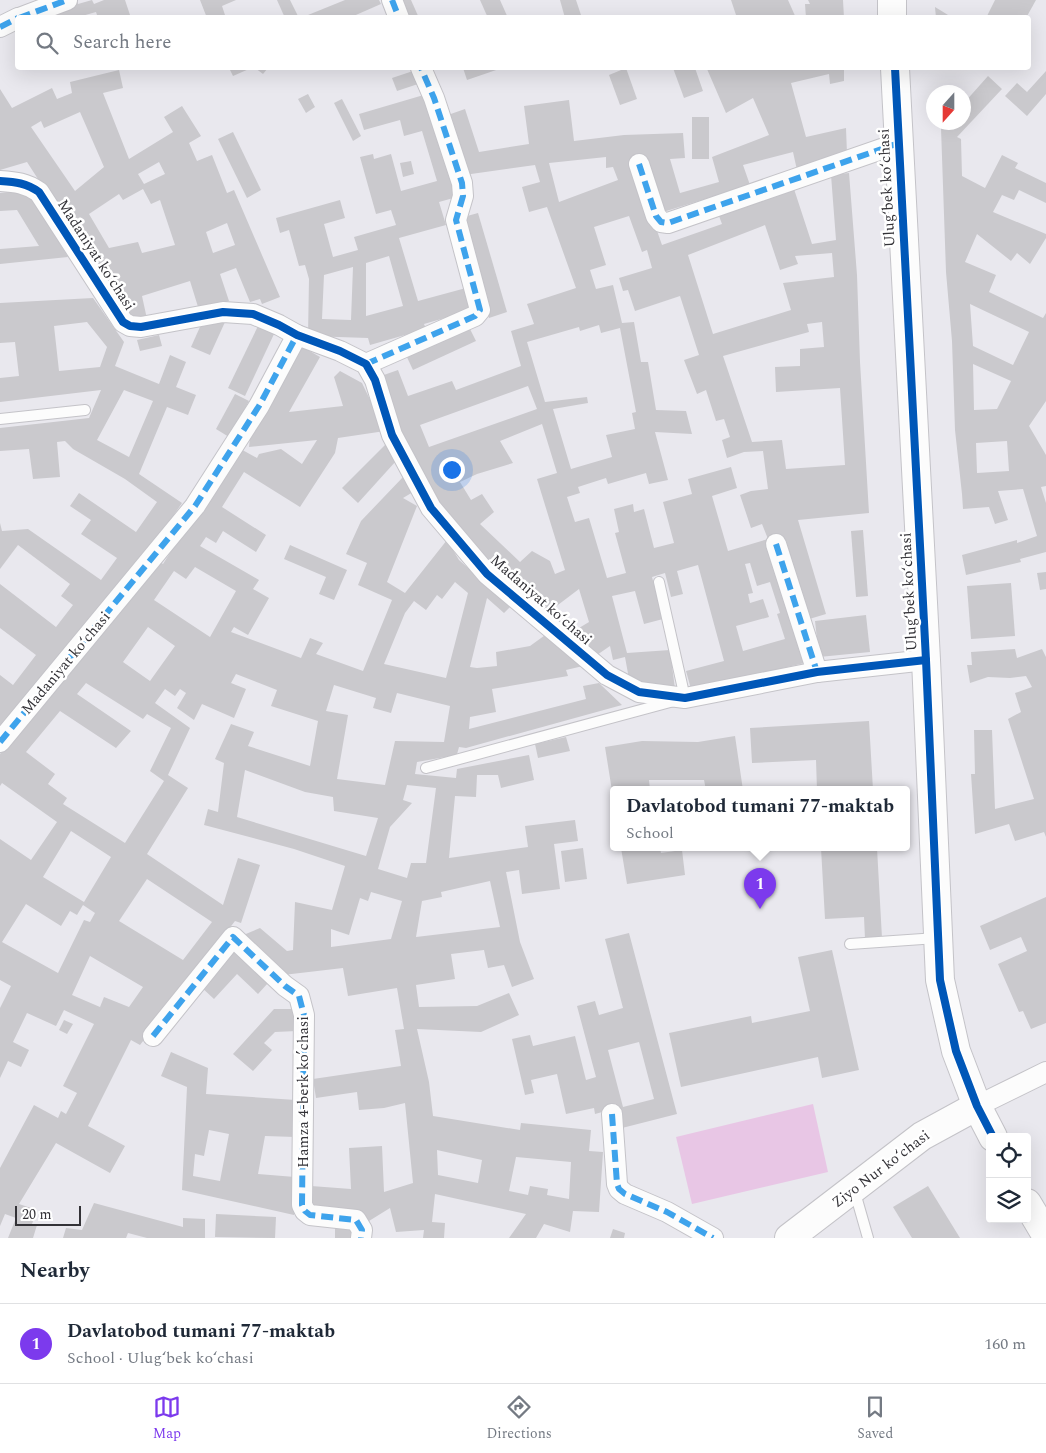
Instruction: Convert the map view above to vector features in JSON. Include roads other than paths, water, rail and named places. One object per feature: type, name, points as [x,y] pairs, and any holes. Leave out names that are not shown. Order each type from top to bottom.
[{"type":"street","points":[[26,15],[67,0]]},
{"type":"street","points":[[392,0],[399,15]]},
{"type":"street","points":[[892,0],[892,15]]},
{"type":"street","points":[[0,27],[15,20]]},
{"type":"street","points":[[366,364],[475,316],[480,310],[456,220],[463,196],[462,183],[434,98],[422,70]]},
{"type":"street","name":"Ulugʻbek koʻchasi","points":[[895,70],[926,660],[940,980],[956,1051],[976,1106],[991,1133]]},
{"type":"street","points":[[639,164],[656,216],[661,222],[668,223],[899,143]]},
{"type":"street","name":"Madaniyat koʻchasi","points":[[0,181],[23,183],[39,192],[123,322],[130,326],[141,327],[223,312],[253,314],[366,364],[375,380],[392,434],[431,508],[487,574],[606,675],[639,692],[686,698],[817,672],[926,660]]},
{"type":"street","name":"Madaniyat koʻchasi","points":[[0,742],[195,506],[260,406],[297,335]]},
{"type":"street","points":[[776,544],[817,672]]},
{"type":"street","name":"Hamza 4-berk koʼchasi","points":[[153,1036],[233,937],[285,986],[299,996],[304,1015],[302,1205],[310,1215],[356,1220],[362,1230],[361,1238]]},
{"type":"street","points":[[976,1106],[1046,1072]]},
{"type":"street","name":"Ziyo Nur koʻchasi","points":[[789,1238],[922,1136],[976,1106]]},
{"type":"street","points":[[612,1114],[617,1184],[619,1189],[625,1194],[667,1212],[713,1238]]},
{"type":"street","points":[[1031,1210],[1046,1235]]},
{"type":"lane","points":[[0,419],[85,410]]},
{"type":"lane","points":[[426,768],[686,698],[660,582]]},
{"type":"lane","points":[[850,944],[938,938]]},
{"type":"lane","points":[[854,1188],[868,1238]]},
{"type":"place","name":"Davlatobod tumani 77-maktab","points":[[760,909]]}]
